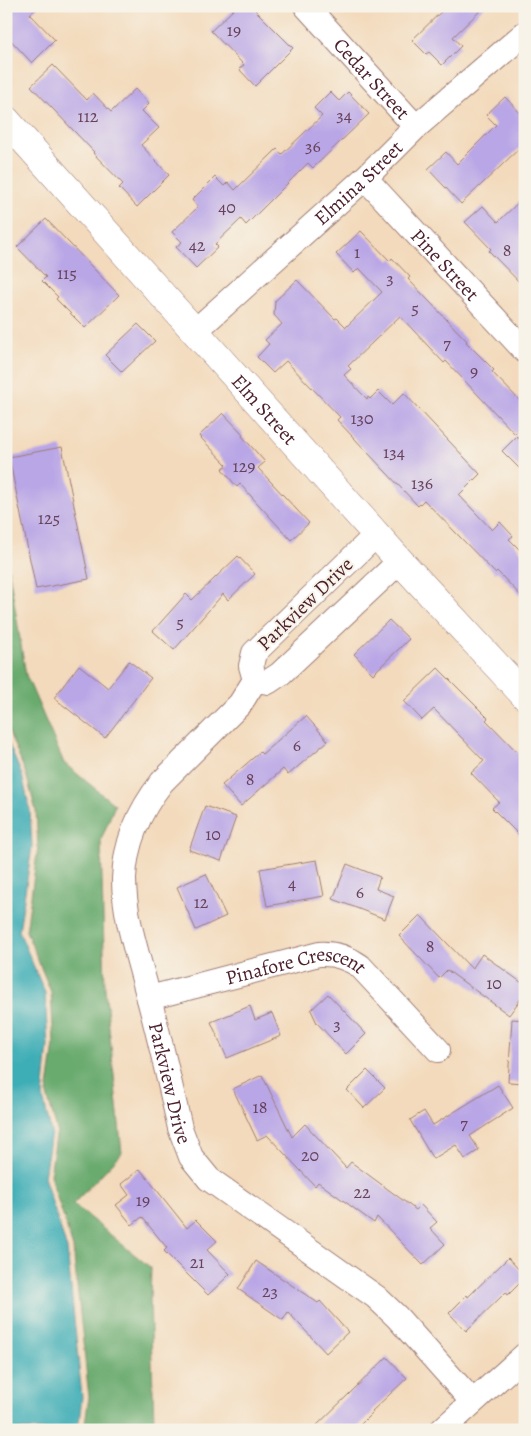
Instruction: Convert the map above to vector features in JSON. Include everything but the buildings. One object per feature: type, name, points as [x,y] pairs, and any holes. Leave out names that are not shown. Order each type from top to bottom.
[{"type":"main road","name":"Elm Street","points":[[6,120],[376,535],[521,684]]},
{"type":"street","name":"Cedar Street","points":[[306,6],[416,127]]},
{"type":"street","name":"Elmina Street","points":[[194,332],[365,178],[416,127],[523,40]]},
{"type":"street","name":"Pine Street","points":[[365,178],[525,351]]},
{"type":"street","name":"Parkview Drive","points":[[376,535],[254,652],[251,666],[255,680],[240,704],[162,782],[146,805],[133,830],[124,879],[126,902],[180,1128],[187,1149],[196,1165],[216,1184],[376,1296],[472,1401]]},
{"type":"street","name":"Parkview Drive","points":[[255,680],[268,682],[280,674],[400,561]]},
{"type":"street","name":"Pinafore Crescent","points":[[149,998],[300,959],[328,954],[346,957],[360,966],[438,1050]]},
{"type":"street","points":[[442,1430],[525,1355]]},
{"type":"green space","points":[[6,553],[26,675],[64,763],[115,805],[101,840],[105,988],[122,1153],[73,1204],[151,1268],[150,1300],[154,1423],[151,1430],[84,1430],[89,1397],[73,1248],[50,1175],[57,1130],[47,1095],[54,1044],[51,992],[26,931],[38,847],[36,811],[26,774],[6,725]]},
{"type":"water","points":[[6,738],[22,775],[30,810],[32,847],[19,931],[45,993],[48,1045],[43,1097],[51,1132],[44,1177],[67,1249],[82,1397],[78,1430],[6,1430]]}]
